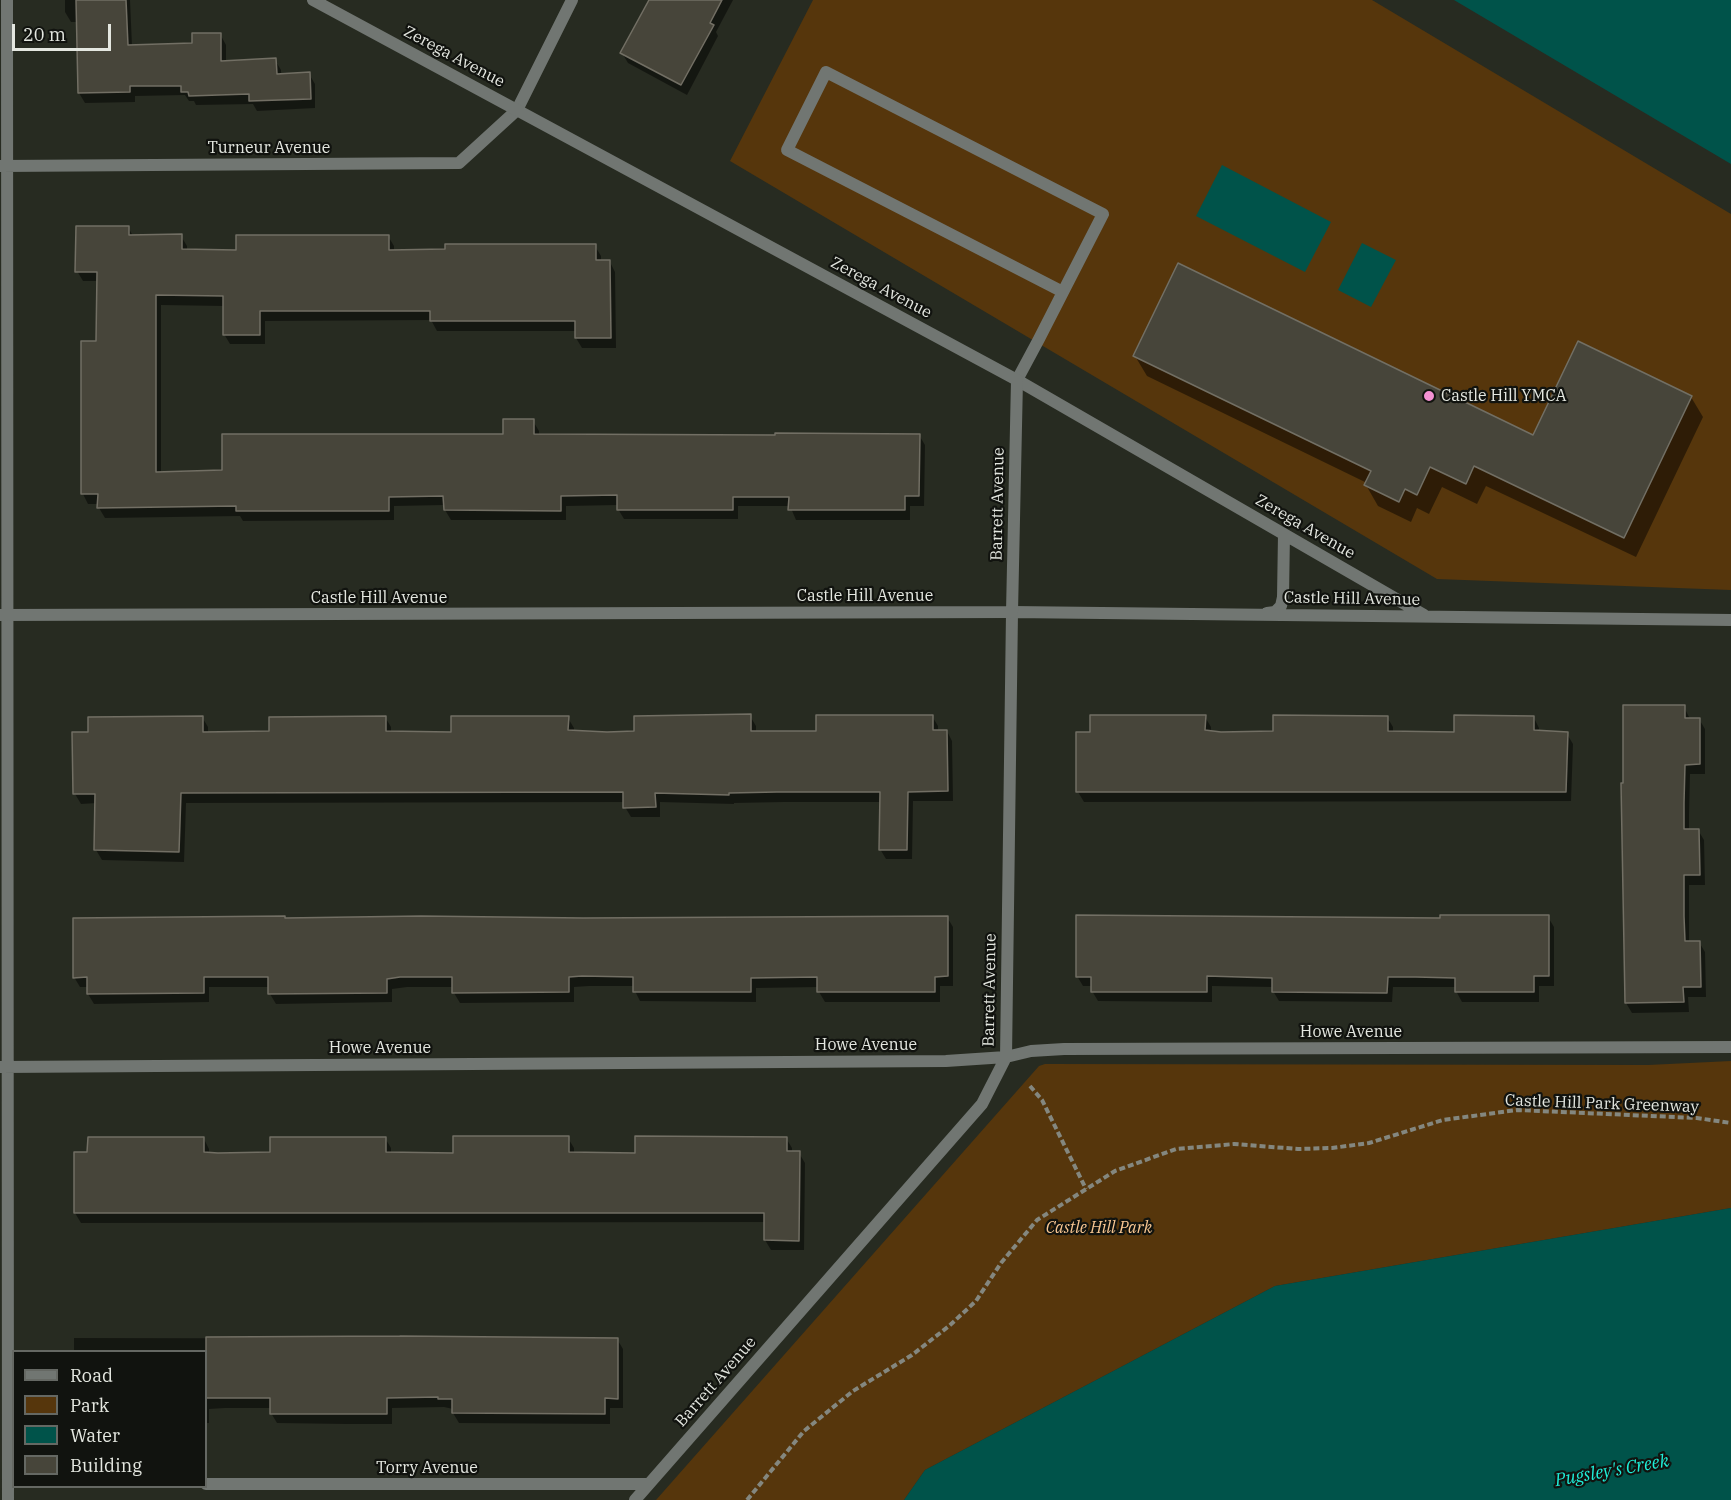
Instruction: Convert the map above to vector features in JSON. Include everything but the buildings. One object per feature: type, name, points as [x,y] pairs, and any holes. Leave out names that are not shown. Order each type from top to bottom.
[{"type":"street","points":[[7,0],[4,166],[3,1067],[8,1500]]},
{"type":"street","name":"Zerega Avenue","points":[[313,0],[1017,381],[1427,617]]},
{"type":"street","points":[[517,110],[572,0]]},
{"type":"street","points":[[1017,381],[1063,292],[1103,214],[826,72],[787,150],[1063,292]]},
{"type":"street","name":"Turneur Avenue","points":[[4,166],[459,163],[517,110]]},
{"type":"street","name":"Barrett Avenue","points":[[635,1500],[982,1104],[1006,1057],[1017,381]]},
{"type":"street","points":[[1261,615],[1275,612],[1281,606],[1284,534]]},
{"type":"street","name":"Castle Hill Avenue","points":[[4,615],[1012,612],[1731,620]]},
{"type":"street","name":"Howe Avenue","points":[[3,1067],[934,1061],[1006,1057],[1031,1051],[1064,1049],[1731,1047]]},
{"type":"street","name":"Torry Avenue","points":[[207,1484],[649,1484]]},
{"type":"path","points":[[1030,1086],[1042,1100],[1086,1189]]},
{"type":"path","name":"Castle Hill Park Greenway","points":[[747,1500],[804,1431],[853,1391],[912,1355],[976,1301],[1001,1263],[1037,1220],[1115,1171],[1176,1149],[1234,1144],[1298,1149],[1332,1148],[1369,1143],[1443,1119],[1517,1110],[1697,1118],[1731,1123]]},
{"type":"green space","name":"Castle Hill YMCA","points":[[813,0],[1372,0],[1731,214],[1731,590],[1437,579],[730,161]]},
{"type":"green space","name":"Castle Hill Park","points":[[1731,1061],[1731,1208],[1275,1286],[925,1470],[904,1500],[656,1500],[1039,1066],[1045,1064],[1648,1065]]},
{"type":"water","points":[[1454,0],[1731,0],[1731,164]]},
{"type":"water","points":[[1222,165],[1331,222],[1305,272],[1196,216]]},
{"type":"water","points":[[1362,243],[1396,260],[1371,307],[1338,290]]},
{"type":"water","name":"Pugsley's Creek","points":[[1731,1208],[1731,1500],[904,1500],[925,1470],[1275,1286]]},
{"type":"place","name":"Castle Hill YMCA","points":[[1429,396]]}]
